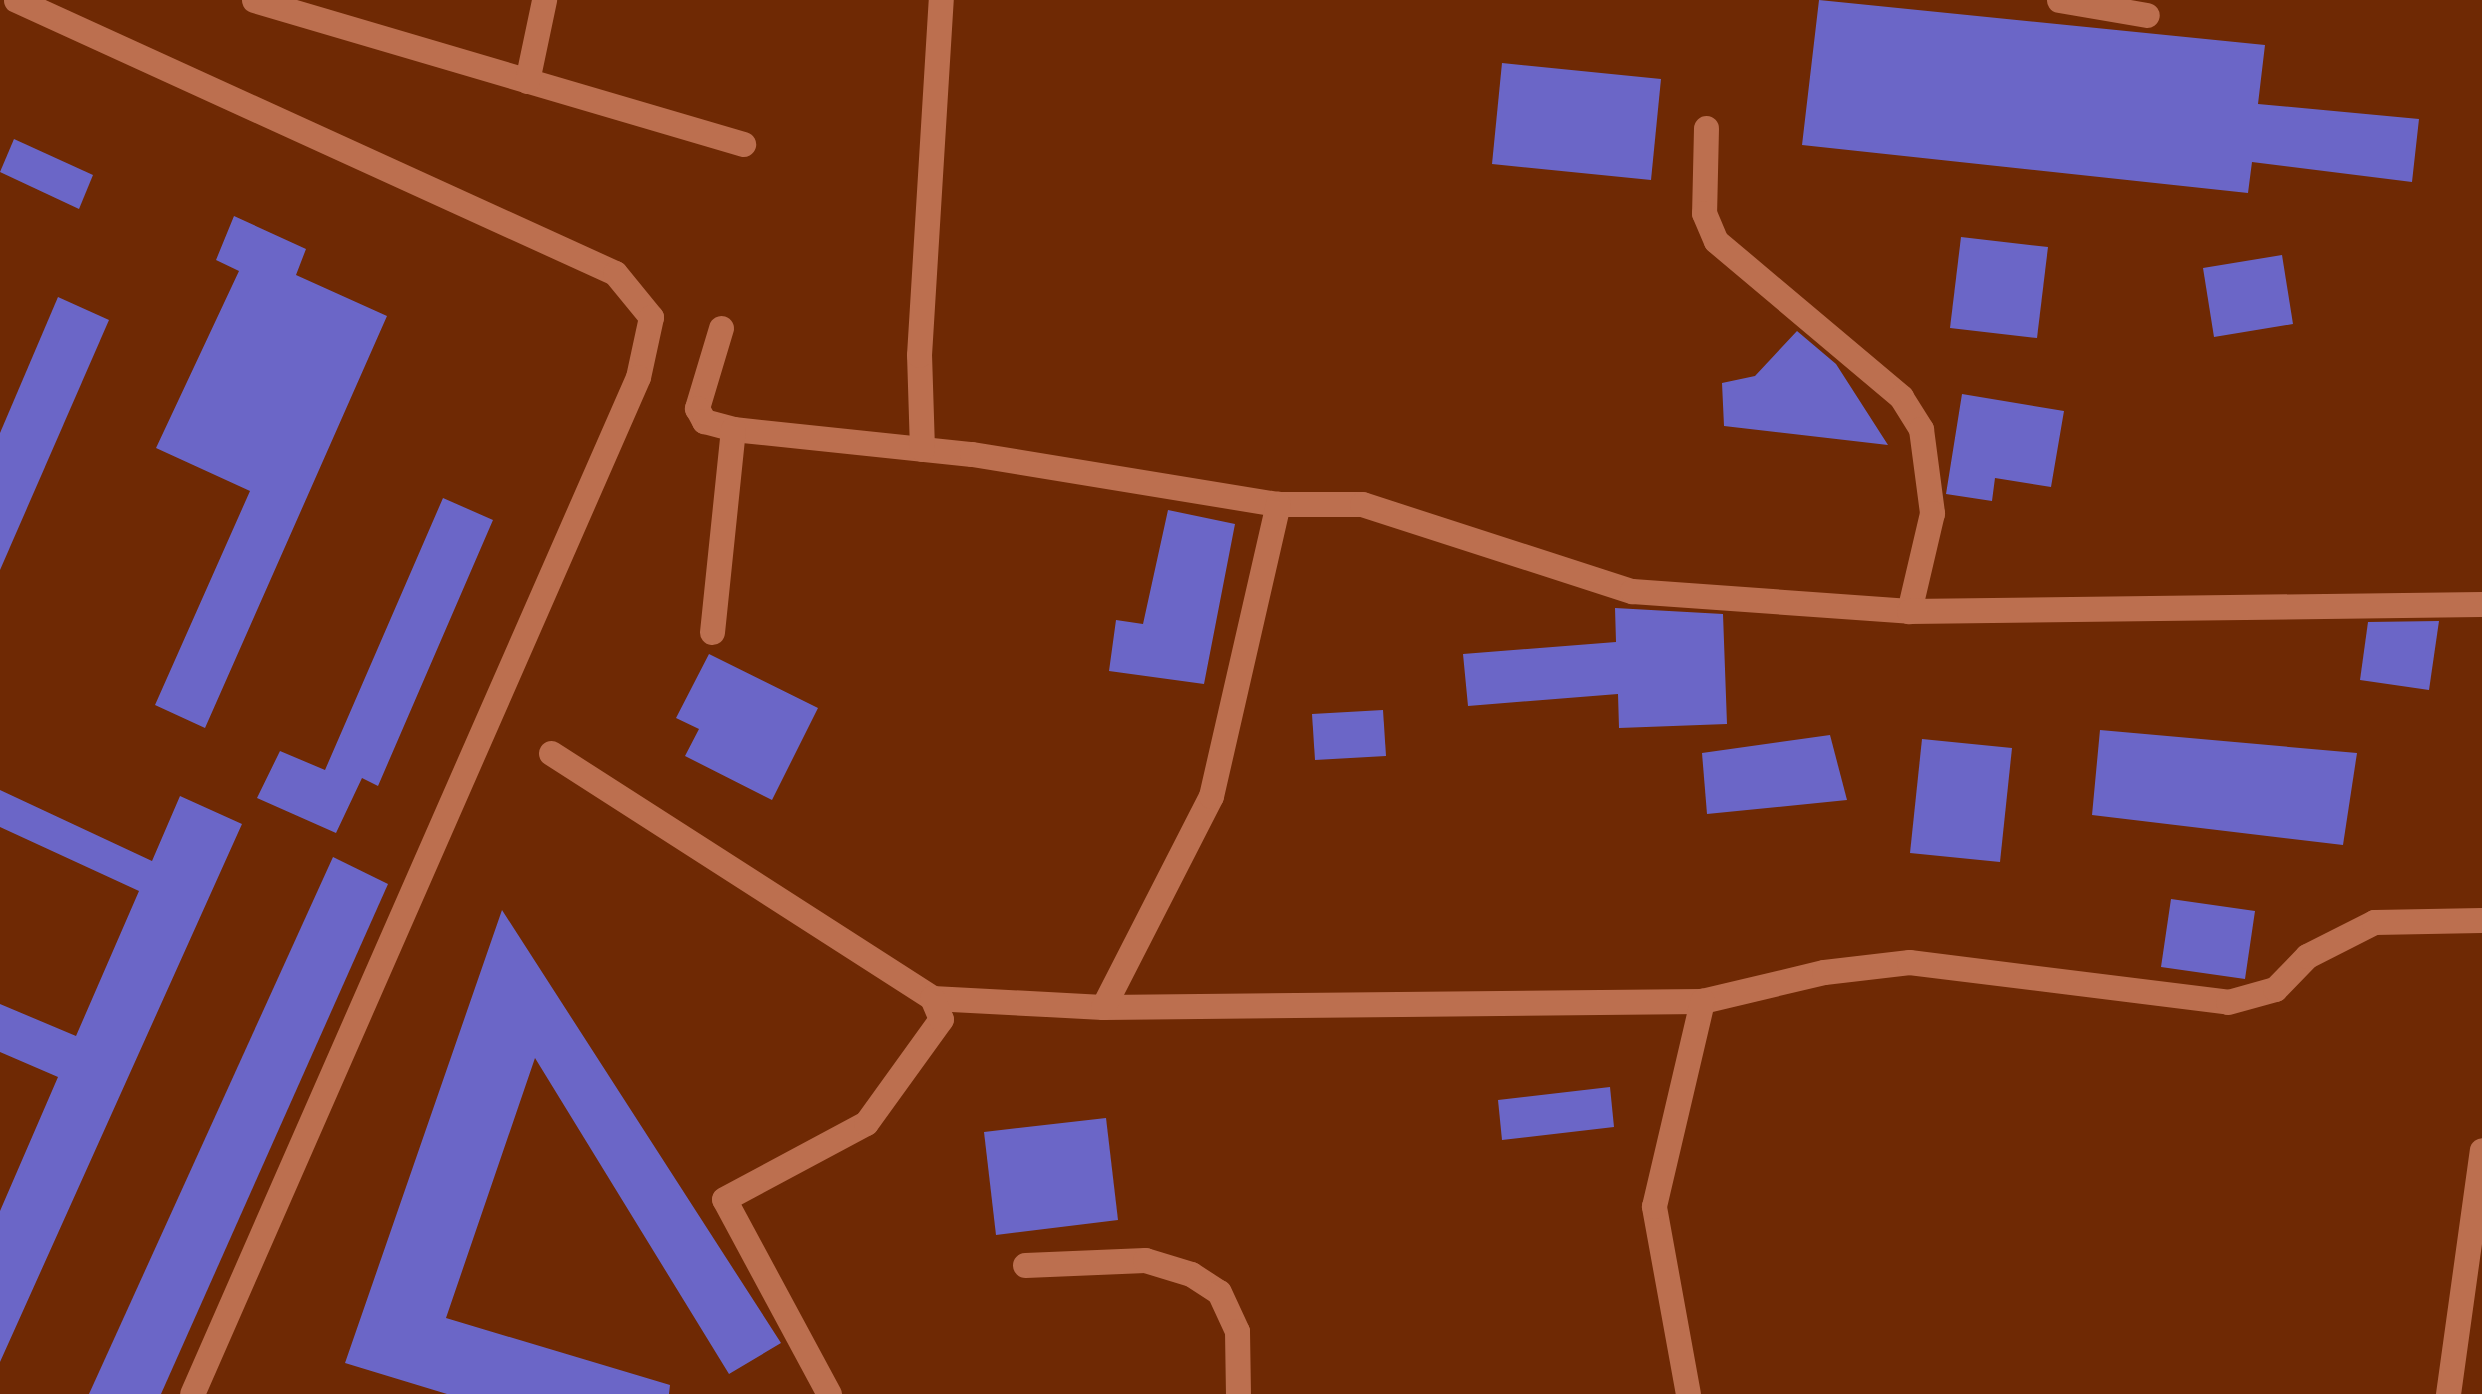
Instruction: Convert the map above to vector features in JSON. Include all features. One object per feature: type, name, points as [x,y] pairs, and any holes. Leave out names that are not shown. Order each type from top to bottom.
[{"type":"street","points":[[16,0],[615,273],[651,317],[638,376],[192,1394]]},
{"type":"street","points":[[254,0],[743,144]]},
{"type":"street","points":[[527,81],[544,0]]},
{"type":"street","points":[[922,449],[919,355],[940,0]]},
{"type":"street","points":[[2059,0],[2147,15]]},
{"type":"street","points":[[1706,128],[1704,214],[1716,241],[1901,397],[1922,429],[1932,513],[1909,611]]},
{"type":"street","points":[[722,328],[697,408],[704,421],[732,429],[922,449],[1278,504],[1362,504],[1632,591],[1909,611],[2482,604]]},
{"type":"street","points":[[712,632],[732,429]]},
{"type":"street","points":[[1104,1007],[1210,796],[1278,504]]},
{"type":"street","points":[[551,753],[932,998],[1104,1007],[1702,1001],[1908,962],[2228,1002],[2274,990],[2308,956],[2374,922],[2482,920]]},
{"type":"street","points":[[830,1394],[724,1200],[866,1123],[941,1019],[932,998]]},
{"type":"street","points":[[1688,1394],[1654,1206],[1702,1001]]},
{"type":"street","points":[[2448,1394],[2482,1150]]},
{"type":"street","points":[[1025,1265],[1145,1260],[1191,1274],[1219,1292],[1237,1331],[1238,1394]]},
{"type":"building","points":[[1819,0],[2265,45],[2258,104],[2419,119],[2412,182],[2252,162],[2248,193],[1802,145]]},
{"type":"building","points":[[1502,63],[1661,79],[1651,180],[1492,164]]},
{"type":"building","points":[[14,139],[93,175],[79,209],[0,172]]},
{"type":"building","points":[[234,216],[306,249],[296,275],[387,316],[205,728],[155,705],[250,491],[156,448],[239,271],[216,260]]},
{"type":"building","points":[[1961,237],[2048,247],[2037,338],[1950,328]]},
{"type":"building","points":[[2282,255],[2293,324],[2214,337],[2203,268]]},
{"type":"building","points":[[58,297],[109,320],[0,570],[0,433]]},
{"type":"building","points":[[1797,331],[1836,364],[1888,445],[1724,426],[1722,383],[1755,376]]},
{"type":"building","points":[[1962,394],[2064,411],[2051,487],[1995,478],[1992,501],[1946,494]]},
{"type":"building","points":[[443,498],[493,520],[378,786],[362,778],[336,833],[257,798],[280,751],[325,770]]},
{"type":"building","points":[[1168,510],[1235,524],[1204,684],[1109,671],[1116,620],[1143,624]]},
{"type":"building","points":[[1615,608],[1723,614],[1727,724],[1619,728],[1618,694],[1468,706],[1463,654],[1616,642]]},
{"type":"building","points":[[2439,621],[2429,690],[2360,680],[2368,622]]},
{"type":"building","points":[[709,654],[818,708],[772,800],[685,756],[699,729],[676,718]]},
{"type":"building","points":[[1383,710],[1386,756],[1315,760],[1312,714]]},
{"type":"building","points":[[2100,730],[2357,753],[2343,845],[2092,815]]},
{"type":"building","points":[[1830,735],[1847,800],[1707,814],[1702,753]]},
{"type":"building","points":[[1922,739],[2012,748],[2000,862],[1910,853]]},
{"type":"building","points":[[0,790],[152,861],[180,796],[242,824],[0,1362],[0,1211],[58,1077],[0,1052],[0,1004],[76,1036],[139,891],[0,827]]},
{"type":"building","points":[[333,857],[388,884],[161,1394],[89,1394]]},
{"type":"building","points":[[2171,899],[2255,911],[2245,979],[2161,967]]},
{"type":"building","points":[[502,910],[781,1343],[729,1374],[535,1058],[446,1318],[670,1385],[669,1394],[447,1394],[345,1363]]},
{"type":"building","points":[[1610,1087],[1614,1127],[1502,1140],[1498,1100]]},
{"type":"building","points":[[1106,1118],[1118,1220],[996,1235],[984,1132]]}]
